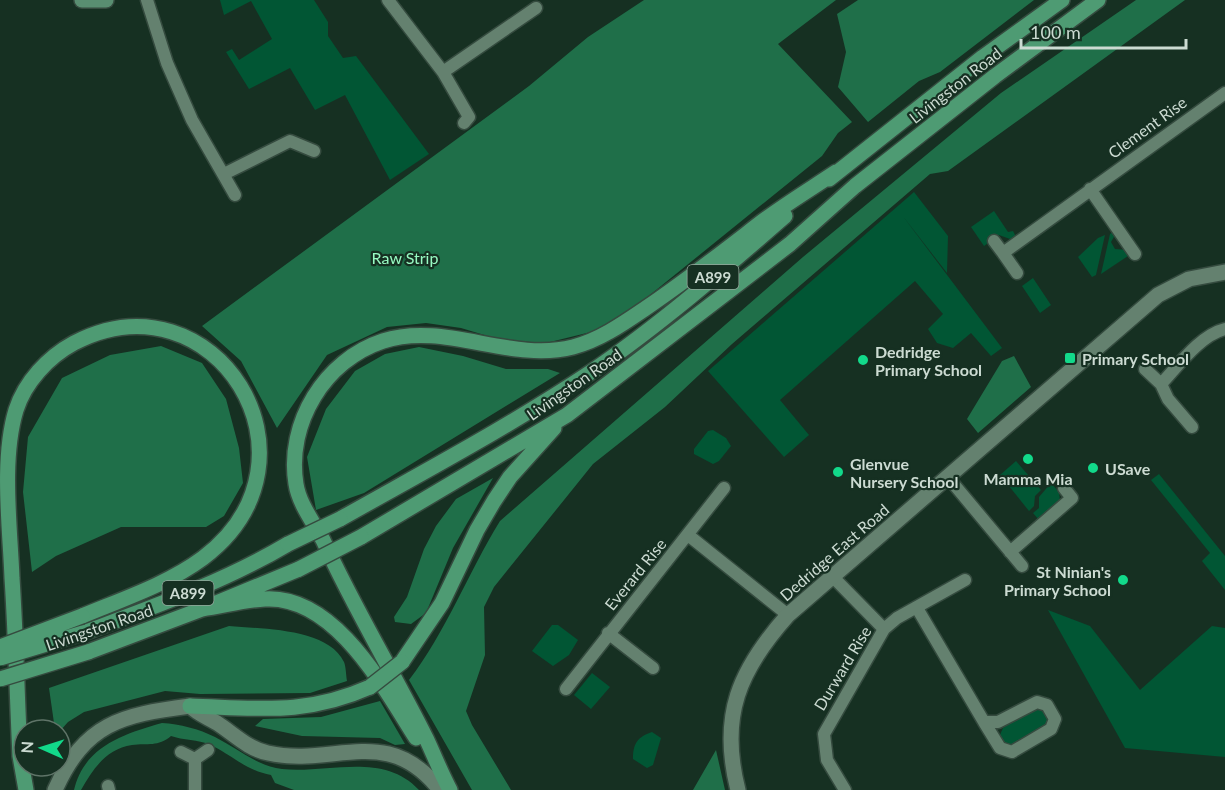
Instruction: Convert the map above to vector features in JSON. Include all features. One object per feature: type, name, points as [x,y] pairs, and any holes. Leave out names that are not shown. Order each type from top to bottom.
[{"type":"main road","points":[[82,0],[106,0]]},
{"type":"main road","name":"Livingston Road","points":[[0,658],[83,633],[211,584],[255,564],[288,544],[340,519],[531,411],[593,370],[688,298],[836,172],[983,57],[1062,0]]},
{"type":"main road","name":"Livingston Road","points":[[0,679],[88,652],[299,569],[361,537],[567,415],[790,244],[855,186],[994,76],[1098,0]]},
{"type":"main road","points":[[450,790],[434,760],[428,741],[331,559],[296,486],[298,440],[313,397],[343,362],[385,340],[410,336],[437,338],[530,351],[572,348],[591,341],[625,322],[684,282],[766,219],[836,172]]},
{"type":"main road","points":[[0,647],[82,616],[164,581],[203,558],[242,519],[258,483],[256,420],[245,391],[228,367],[183,334],[130,327],[103,330],[61,350],[29,382],[16,408],[9,439],[9,516],[20,756],[26,790]]},
{"type":"main road","points":[[190,706],[264,710],[297,708],[322,704],[370,687],[402,662],[442,603],[477,530],[510,477],[567,415]]},
{"type":"main road","points":[[202,609],[266,598],[297,603],[342,633],[365,660],[420,743],[434,760]]},
{"type":"street","points":[[147,0],[167,63],[192,120],[235,195]]},
{"type":"street","points":[[388,0],[442,72],[469,117],[464,123]]},
{"type":"street","points":[[442,72],[536,8]]},
{"type":"street","name":"Clement Rise","points":[[1003,253],[1225,93]]},
{"type":"street","points":[[224,174],[290,141],[314,151]]},
{"type":"street","points":[[1090,189],[1135,254]]},
{"type":"street","points":[[994,241],[1017,273]]},
{"type":"street","name":"Dedridge East Road","points":[[738,790],[730,748],[734,702],[748,664],[762,644],[788,615],[1158,295],[1189,279],[1225,272]]},
{"type":"street","points":[[1161,384],[1216,331],[1225,329]]},
{"type":"street","points":[[1145,369],[1161,384],[1168,399],[1192,427]]},
{"type":"street","points":[[947,476],[1022,566]]},
{"type":"street","name":"Everard Rise","points":[[566,689],[724,488]]},
{"type":"street","points":[[1010,552],[1072,498],[1064,488]]},
{"type":"street","name":"Everard Rise","points":[[688,535],[788,615]]},
{"type":"street","name":"Durward Rise","points":[[832,576],[884,629]]},
{"type":"street","name":"Durward Rise","points":[[845,790],[827,760],[824,734],[884,629],[897,618],[965,580]]},
{"type":"street","points":[[917,608],[984,722],[1000,748],[1012,752],[1051,729],[1055,719],[1047,705],[1037,702],[998,722],[984,722]]},
{"type":"street","name":"Everard Rise","points":[[608,633],[653,668]]},
{"type":"street","points":[[56,790],[65,768],[83,743],[104,727],[128,716],[190,706],[196,713],[215,722],[259,751],[281,755],[385,752],[409,760],[440,790]]},
{"type":"street","points":[[195,759],[208,750]]},
{"type":"street","points":[[181,752],[195,759]]},
{"type":"street","points":[[195,759],[195,790]]},
{"type":"green space","points":[[220,0],[314,0],[328,22],[328,36],[343,58],[356,56],[429,154],[390,180],[345,95],[315,110],[290,68],[249,89],[226,52],[232,49],[239,60],[272,39],[251,1],[224,15]]},
{"type":"green space","name":"Raw Strip","points":[[644,0],[836,0],[778,44],[852,122],[838,133],[822,156],[640,303],[595,331],[546,343],[501,340],[461,328],[426,323],[387,327],[327,355],[277,428],[241,361],[202,326],[529,86],[588,37]]},
{"type":"green space","points":[[858,0],[1034,0],[940,72],[919,81],[868,122],[838,87],[846,52],[837,14]]},
{"type":"green space","points":[[1136,0],[1185,0],[948,171],[930,174],[732,344],[665,407],[593,464],[494,587],[484,607],[485,655],[466,711],[511,790],[472,790],[409,680],[446,622],[500,521],[803,257],[1001,93]]},
{"type":"green space","points":[[914,192],[948,236],[947,273],[902,215],[1002,348],[991,356],[971,333],[953,348],[937,343],[928,329],[943,314],[915,281],[780,400],[809,435],[784,457],[708,371]]},
{"type":"green space","points":[[994,211],[1008,232],[1013,231],[1016,237],[1010,239],[999,235],[984,246],[971,227]]},
{"type":"green space","points":[[1114,231],[1115,235],[1111,242],[1115,249],[1128,250],[1131,254],[1101,274],[1110,234]]},
{"type":"green space","points":[[1105,235],[1096,275],[1092,277],[1078,257],[1098,238]]},
{"type":"green space","points":[[1033,278],[1051,305],[1040,313],[1022,286]]},
{"type":"green space","points":[[161,346],[202,363],[226,399],[239,448],[243,483],[224,516],[206,527],[121,527],[56,556],[32,572],[23,492],[28,437],[62,378],[110,355]]},
{"type":"green space","points":[[419,347],[463,356],[506,369],[548,369],[560,373],[364,493],[316,510],[307,457],[326,409],[355,371],[385,354]]},
{"type":"green space","points":[[1014,356],[1031,387],[978,433],[967,419],[1002,361]]},
{"type":"green space","points":[[713,430],[726,438],[731,446],[719,461],[713,464],[694,454],[694,449],[708,431]]},
{"type":"green space","points":[[1016,461],[1041,490],[1035,496],[1034,506],[1029,511],[1000,475]]},
{"type":"green space","points":[[1159,474],[1225,556],[1225,590],[1202,561],[1210,553],[1151,480]]},
{"type":"green space","points":[[493,478],[453,548],[426,613],[411,624],[395,622],[394,617],[407,597],[424,549],[436,526],[456,499]]},
{"type":"green space","points":[[1051,483],[1059,492],[1060,501],[1039,520],[1033,513],[1039,508],[1039,497]]},
{"type":"green space","points":[[1048,610],[1090,626],[1140,690],[1212,626],[1225,628],[1225,757],[1125,748]]},
{"type":"green space","points":[[552,625],[558,625],[578,640],[569,655],[553,666],[532,651]]},
{"type":"green space","points":[[229,626],[293,632],[324,642],[336,651],[344,662],[347,681],[310,693],[200,694],[165,691],[84,712],[72,720],[53,718],[49,688]]},
{"type":"green space","points":[[592,673],[610,687],[591,709],[574,695]]},
{"type":"green space","points":[[380,701],[405,744],[395,745],[380,738],[302,736],[255,726],[263,719],[321,717]]},
{"type":"green space","points":[[1033,709],[1044,711],[1048,719],[1047,724],[1009,747],[1005,745],[999,737],[1003,728]]},
{"type":"green space","points":[[162,723],[182,726],[215,737],[273,767],[299,770],[372,768],[389,771],[405,778],[419,790],[294,790],[275,783],[271,775],[254,770],[208,744],[171,736],[157,743],[132,745],[115,751],[101,761],[81,790],[74,790],[86,763],[107,744],[133,732]]},
{"type":"green space","points":[[652,732],[661,738],[653,765],[647,768],[633,759],[633,754],[639,739]]},
{"type":"green space","points":[[716,750],[725,790],[693,790]]},
{"type":"place","name":"Primary School","points":[[1070,358]]},
{"type":"place","name":"Dedridge Primary School","points":[[863,360]]},
{"type":"place","name":"Mamma Mia","points":[[1028,459]]},
{"type":"place","name":"USave","points":[[1093,468]]},
{"type":"place","name":"Glenvue Nursery School","points":[[838,472]]},
{"type":"place","name":"St Ninian's Primary School","points":[[1123,580]]}]
